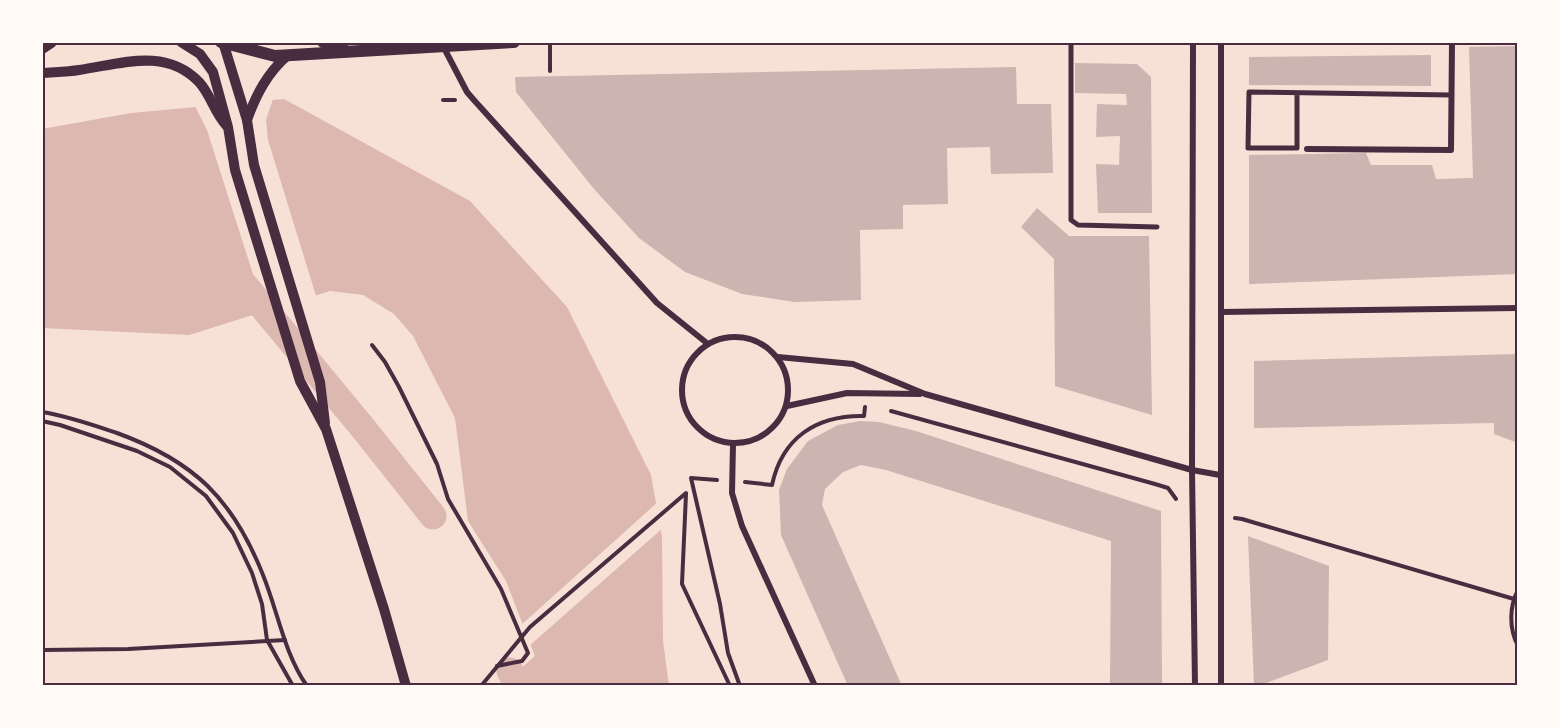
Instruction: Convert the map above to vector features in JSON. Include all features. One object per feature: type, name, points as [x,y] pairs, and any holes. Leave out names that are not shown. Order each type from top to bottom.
[{"type":"main road","points":[[42,48],[51,42]]},
{"type":"main road","points":[[222,42],[274,56],[443,44],[514,42]]},
{"type":"main road","points":[[323,42],[350,50]]},
{"type":"street","points":[[181,42],[200,54],[213,72],[228,127],[235,170],[300,381],[326,429],[384,609],[406,686]]},
{"type":"street","points":[[222,42],[247,120],[254,165],[320,382],[326,429]]},
{"type":"street","points":[[1071,42],[1071,220],[1078,225],[1157,227]]},
{"type":"street","points":[[1192,42],[1192,470],[1195,686]]},
{"type":"street","points":[[1221,42],[1221,686]]},
{"type":"street","points":[[1307,149],[1450,150],[1452,42]]},
{"type":"street","points":[[443,44],[467,92],[473,99],[657,303],[708,344]]},
{"type":"street","points":[[247,120],[254,101],[267,78],[276,65],[288,55]]},
{"type":"street","points":[[42,73],[76,71],[144,59],[167,62],[198,81],[209,96],[217,116],[228,127]]},
{"type":"street","points":[[1297,93],[1297,148],[1248,148],[1249,92],[1451,94]]},
{"type":"street","points":[[1222,312],[1518,308]]},
{"type":"street","points":[[737,337],[766,346],[778,357],[786,372],[789,389],[787,406],[779,422],[767,434],[751,442],[733,444],[716,441],[701,432],[690,419],[683,403],[682,387],[685,370],[695,355],[708,344],[722,338],[737,337]]},
{"type":"street","points":[[778,357],[853,364],[925,394],[1220,476]]},
{"type":"street","points":[[787,406],[847,393],[925,394]]},
{"type":"street","points":[[733,444],[732,493],[742,526],[815,686]]},
{"type":"path","points":[[550,42],[550,71]]},
{"type":"path","points":[[372,345],[386,362],[399,387],[437,464],[447,499],[501,589],[528,653],[522,661],[497,666]]},
{"type":"path","points":[[744,482],[772,485],[781,456],[802,434],[826,421],[864,416],[866,404],[873,406]]},
{"type":"path","points":[[882,408],[1168,488],[1176,498],[1178,506]]},
{"type":"path","points":[[42,412],[92,424],[159,450],[182,464],[207,485],[225,504],[243,534],[262,573],[292,660],[307,686]]},
{"type":"path","points":[[42,421],[137,451],[170,467],[206,496],[233,533],[252,573],[262,604],[267,640],[293,686]]},
{"type":"path","points":[[691,478],[720,604],[728,653],[740,686]]},
{"type":"path","points":[[686,493],[682,584],[730,686]]},
{"type":"path","points":[[481,686],[530,627],[686,493],[694,493]]},
{"type":"path","points":[[1257,523],[1514,599]]},
{"type":"path","points":[[1518,590],[1511,611],[1514,638],[1518,646]]},
{"type":"path","points":[[42,650],[128,649],[285,640]]},
{"type":"shaded area","points":[[284,99],[470,201],[567,307],[651,475],[662,537],[663,641],[669,686],[501,686],[535,656],[506,581],[468,521],[455,418],[413,336],[394,314],[363,295],[330,291],[189,335],[42,328],[42,129],[131,113]]},
{"type":"pier","points":[[274,96],[266,120],[268,140],[317,299],[266,315],[207,130],[194,104]]},
{"type":"pier","points":[[659,501],[664,527],[528,647],[520,626]]},
{"type":"building","points":[[1518,46],[1518,274],[1249,284],[1249,155],[1366,153],[1371,165],[1432,165],[1436,179],[1473,178],[1469,47]]},
{"type":"building","points":[[1431,55],[1431,86],[1249,85],[1249,57]]},
{"type":"building","points":[[1075,63],[1137,64],[1151,77],[1152,213],[1098,213],[1096,164],[1119,165],[1120,136],[1096,137],[1097,104],[1127,105],[1126,94],[1075,93]]},
{"type":"building","points":[[1016,67],[1017,104],[1051,104],[1053,173],[991,174],[990,147],[947,148],[948,204],[903,205],[903,229],[860,230],[861,300],[795,302],[742,294],[685,272],[639,238],[594,189],[516,92],[515,77]]},
{"type":"building","points":[[1037,208],[1069,236],[1149,236],[1152,415],[1055,386],[1054,259],[1021,227]]},
{"type":"building","points":[[1518,354],[1518,443],[1494,434],[1494,423],[1254,428],[1254,361]]},
{"type":"building","points":[[860,421],[879,422],[916,431],[1161,511],[1162,686],[1110,686],[1111,541],[886,470],[861,465],[843,472],[825,489],[822,505],[902,686],[848,686],[781,535],[779,490],[787,469],[808,441],[838,425]]},
{"type":"building","points":[[1248,536],[1329,566],[1328,660],[1258,686],[1254,686]]},
{"type":"waterway","points":[[242,282],[433,516]]},
{"type":"waterway","points":[[510,671],[518,686]]}]
